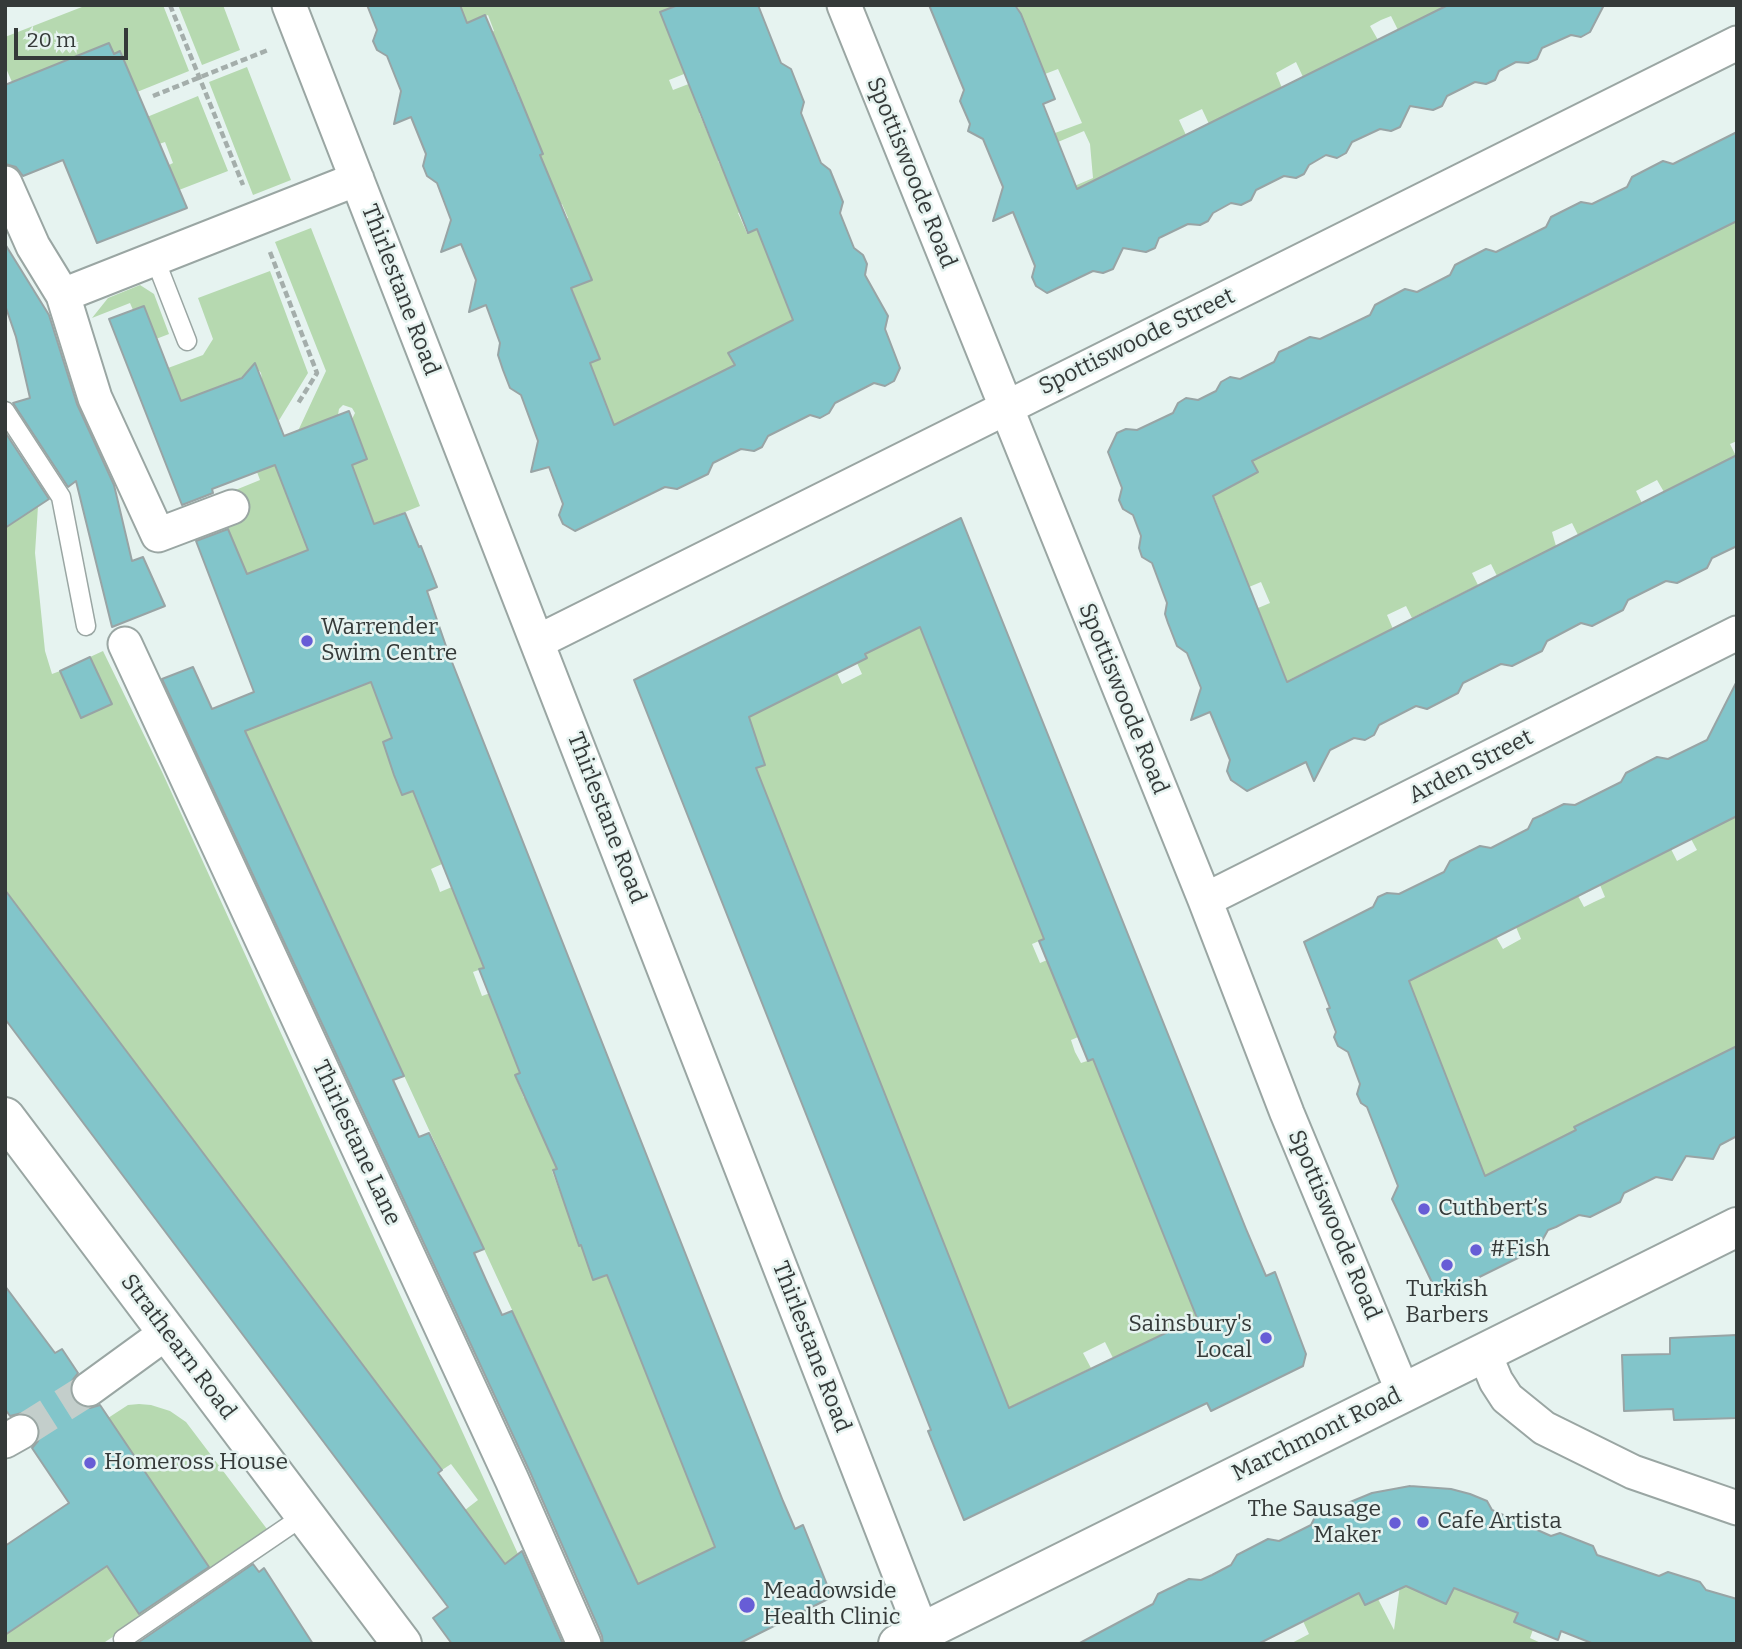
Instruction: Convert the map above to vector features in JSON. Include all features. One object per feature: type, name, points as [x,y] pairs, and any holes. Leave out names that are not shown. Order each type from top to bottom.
[{"type":"street","name":"Thirlestane Road","points":[[289,5],[537,642],[910,1638]]},
{"type":"street","name":"Spottiswoode Road","points":[[844,5],[1205,900],[1287,1113],[1403,1392]]},
{"type":"street","name":"Spottiswoode Street","points":[[537,642],[1737,43]]},
{"type":"street","points":[[63,295],[357,179]]},
{"type":"street","points":[[5,183],[33,246],[63,295],[95,398],[158,535],[232,507]]},
{"type":"street","name":"Arden Street","points":[[1205,900],[1737,633]]},
{"type":"street","name":"Thirlestane Lane","points":[[125,644],[512,1480],[584,1644]]},
{"type":"street","name":"Strathearn Road","points":[[5,1117],[402,1644]]},
{"type":"street","name":"Marchmont Road","points":[[910,1638],[1737,1227]]},
{"type":"street","points":[[89,1389],[166,1333]]},
{"type":"street","points":[[1484,1352],[1496,1381],[1507,1398],[1544,1428],[1633,1472],[1737,1508]]},
{"type":"lane","points":[[155,259],[187,341]]},
{"type":"lane","points":[[5,411],[61,497],[86,626]]},
{"type":"lane","points":[[123,1639],[305,1515]]},
{"type":"path","points":[[153,96],[302,38]]},
{"type":"green space","points":[[87,5],[163,5],[189,71],[137,92],[121,51],[114,54],[109,43],[12,82],[5,66],[5,37]]},
{"type":"green space","points":[[178,5],[223,5],[240,50],[202,65]]},
{"type":"green space","points":[[460,5],[669,5],[670,8],[660,13],[669,35],[680,31],[694,70],[669,80],[673,90],[699,80],[710,109],[699,113],[709,136],[719,132],[729,156],[718,161],[722,169],[733,166],[749,209],[738,213],[747,233],[757,229],[792,317],[806,329],[746,344],[729,352],[735,365],[619,439],[590,363],[600,359],[570,284],[557,223],[568,218],[562,204],[542,212],[531,159],[542,154],[537,141],[508,97],[519,92],[512,78],[492,86],[482,35],[494,31],[488,15],[467,23]]},
{"type":"green space","points":[[1017,5],[1448,5],[1398,30],[1391,16],[1381,20],[1370,26],[1378,40],[1303,77],[1296,62],[1276,73],[1282,88],[1209,124],[1202,109],[1179,120],[1186,135],[1107,190],[1065,190],[1093,178],[1090,144],[1084,131],[1058,142],[1055,133],[1082,123],[1058,69],[1045,74]]},
{"type":"green space","points":[[247,67],[291,180],[253,195],[209,82]]},
{"type":"green space","points":[[198,96],[228,171],[179,190],[169,165],[173,163],[165,142],[159,144],[147,117]]},
{"type":"green space","points":[[1737,221],[1737,441],[1730,444],[1736,456],[1664,492],[1657,480],[1636,491],[1642,503],[1578,535],[1572,523],[1552,532],[1556,546],[1497,576],[1491,564],[1472,573],[1478,585],[1412,618],[1406,606],[1387,615],[1393,629],[1287,681],[1258,608],[1270,603],[1261,582],[1249,587],[1215,499],[1202,503],[1209,482],[1248,478],[1258,472],[1252,461]]},
{"type":"green space","points":[[311,228],[420,506],[247,575],[226,524],[233,491],[260,480],[257,472],[275,465],[301,531],[367,505],[352,465],[367,458],[352,419],[355,413],[352,408],[343,405],[338,415],[298,431],[326,371],[275,242]]},
{"type":"green space","points":[[270,271],[308,373],[278,422],[257,368],[249,370],[245,376],[176,403],[168,368],[203,355],[213,339],[198,298]]},
{"type":"green space","points":[[140,285],[154,294],[169,334],[156,339],[144,306],[133,310],[130,303],[92,318],[108,298]]},
{"type":"green space","points":[[38,506],[35,553],[45,651],[52,674],[60,671],[82,718],[112,704],[90,657],[103,651],[163,774],[518,1554],[505,1564],[465,1510],[478,1500],[451,1464],[442,1470],[5,890],[5,528]]},
{"type":"green space","points":[[916,623],[924,629],[922,633],[1044,939],[1032,944],[1040,963],[1052,958],[1083,1035],[1071,1040],[1075,1052],[1081,1063],[1093,1059],[1187,1294],[1200,1299],[1210,1326],[1185,1338],[1179,1326],[1113,1358],[1105,1342],[1083,1353],[1091,1368],[1014,1405],[1010,1412],[756,768],[765,764],[761,752],[751,756],[746,704],[837,673],[842,684],[862,674],[857,663],[867,658],[866,654],[913,631]]},
{"type":"green space","points":[[371,682],[393,738],[383,742],[393,772],[402,795],[413,791],[442,864],[431,869],[440,892],[452,887],[484,968],[473,972],[482,996],[493,992],[525,1071],[515,1076],[524,1098],[535,1094],[546,1145],[564,1166],[552,1171],[561,1195],[591,1235],[577,1241],[578,1245],[594,1240],[716,1551],[639,1585],[245,731]]},
{"type":"green space","points":[[1737,816],[1737,1046],[1575,1126],[1576,1130],[1482,1191],[1403,968],[1496,937],[1503,949],[1521,939],[1516,927],[1578,896],[1584,907],[1605,897],[1600,885],[1671,849],[1677,861],[1697,850],[1691,839]]},
{"type":"green space","points":[[139,1404],[170,1411],[186,1422],[270,1533],[102,1644],[5,1644],[5,1635],[107,1566],[134,1606],[108,1418],[128,1405]]},
{"type":"green space","points":[[1439,1580],[1433,1598],[1446,1604],[1454,1586],[1517,1613],[1514,1622],[1524,1626],[1536,1621],[1530,1638],[1543,1644],[1290,1644],[1309,1634],[1303,1621],[1359,1593],[1365,1605],[1378,1599],[1394,1630],[1400,1585]]},
{"type":"building","points":[[367,5],[460,5],[467,23],[485,15],[592,280],[571,288],[600,359],[590,363],[614,425],[735,365],[728,353],[793,320],[757,229],[748,233],[660,12],[678,5],[758,5],[781,63],[791,69],[804,102],[801,113],[821,163],[830,170],[843,202],[840,213],[854,248],[863,255],[867,264],[865,275],[888,316],[885,329],[900,368],[894,381],[885,386],[874,383],[835,403],[829,413],[820,418],[810,415],[768,436],[762,447],[754,451],[741,449],[713,463],[708,474],[677,489],[665,487],[575,531],[563,524],[559,515],[563,504],[549,467],[531,472],[538,441],[521,395],[510,388],[503,370],[498,355],[500,343],[486,305],[469,312],[476,280],[461,244],[441,252],[451,220],[437,183],[427,176],[423,166],[426,154],[411,117],[394,124],[401,91],[387,56],[377,50],[373,41],[377,30]]},
{"type":"building","points":[[929,5],[1015,5],[1055,99],[1043,104],[1077,189],[1448,5],[1604,5],[1590,32],[1581,37],[1571,35],[1542,48],[1537,59],[1528,63],[1516,62],[1499,71],[1495,80],[1486,84],[1475,82],[1447,96],[1442,106],[1433,110],[1410,106],[1400,127],[1391,131],[1380,129],[1352,142],[1346,153],[1337,158],[1326,155],[1309,165],[1304,174],[1296,178],[1284,176],[1256,190],[1251,200],[1241,205],[1231,203],[1213,213],[1208,221],[1200,225],[1188,224],[1159,238],[1155,248],[1146,252],[1123,248],[1113,269],[1103,273],[1093,271],[1047,293],[1036,286],[1032,277],[1035,266],[1013,212],[993,221],[1003,187],[983,139],[968,131],[970,124],[960,101],[964,90]]},
{"type":"building","points":[[109,43],[114,54],[120,51],[187,208],[97,243],[63,160],[23,176],[16,167],[5,164],[5,85]]},
{"type":"building","points":[[1737,132],[1737,221],[1252,461],[1258,472],[1213,496],[1287,682],[1737,455],[1737,546],[1712,558],[1707,568],[1677,583],[1666,581],[1628,600],[1623,610],[1592,626],[1581,623],[1547,641],[1542,651],[1512,666],[1501,664],[1463,683],[1458,693],[1427,709],[1416,706],[1379,725],[1374,735],[1365,740],[1354,738],[1330,750],[1314,781],[1306,762],[1247,791],[1231,780],[1227,771],[1230,760],[1210,712],[1191,720],[1201,688],[1187,653],[1177,646],[1165,614],[1167,603],[1152,563],[1142,557],[1139,548],[1141,536],[1133,515],[1123,509],[1119,500],[1122,488],[1108,452],[1117,433],[1126,429],[1137,430],[1173,413],[1178,403],[1186,398],[1198,400],[1216,391],[1221,382],[1230,377],[1240,379],[1274,362],[1279,352],[1310,337],[1320,339],[1370,315],[1375,305],[1405,289],[1417,292],[1450,275],[1455,265],[1486,249],[1496,252],[1546,227],[1551,217],[1581,202],[1592,204],[1627,187],[1632,177],[1663,161],[1673,164]]},
{"type":"building","points":[[5,244],[49,315],[77,404],[114,485],[132,561],[143,557],[165,606],[112,627],[76,481],[68,487],[13,403],[30,398],[16,337],[5,305]]},
{"type":"building","points":[[144,306],[181,401],[242,378],[255,363],[284,436],[349,411],[367,459],[352,465],[374,524],[405,513],[419,547],[421,546],[437,587],[427,591],[448,652],[783,1501],[795,1529],[803,1525],[832,1597],[738,1644],[603,1644],[602,1636],[530,1472],[162,679],[193,667],[212,709],[254,692],[196,541],[228,529],[247,574],[308,550],[275,465],[212,489],[213,493],[182,505],[109,319]],"holes":[[[371,682],[392,738],[383,742],[394,775],[402,795],[413,791],[484,968],[479,969],[520,1073],[515,1075],[557,1169],[553,1170],[579,1246],[581,1245],[593,1280],[607,1275],[715,1547],[638,1584],[512,1311],[502,1315],[474,1253],[484,1249],[429,1133],[419,1137],[393,1080],[404,1076],[245,731]]]},
{"type":"building","points":[[5,432],[49,499],[5,528]]},
{"type":"building","points":[[961,518],[1246,1229],[1266,1276],[1275,1272],[1306,1354],[1303,1366],[1211,1411],[1207,1403],[964,1520],[898,1346],[634,680]],"holes":[[[920,627],[1044,939],[1039,941],[1088,1061],[1093,1059],[1197,1318],[1009,1408],[756,768],[765,765],[749,717],[867,658],[865,654]]]},
{"type":"building","points":[[90,657],[112,704],[81,718],[60,671]]},
{"type":"building","points":[[1737,681],[1737,816],[1409,981],[1485,1176],[1576,1130],[1574,1127],[1737,1046],[1737,1136],[1720,1145],[1713,1159],[1686,1156],[1672,1180],[1656,1177],[1624,1193],[1620,1202],[1590,1217],[1579,1215],[1548,1230],[1538,1248],[1439,1297],[1392,1199],[1398,1186],[1367,1107],[1361,1103],[1357,1094],[1360,1084],[1348,1052],[1338,1046],[1334,1037],[1336,1032],[1327,1009],[1330,1008],[1304,942],[1373,907],[1378,897],[1387,893],[1399,894],[1444,872],[1450,861],[1480,846],[1491,848],[1528,829],[1533,819],[1564,804],[1575,805],[1621,782],[1626,773],[1657,757],[1668,759],[1707,740]]},
{"type":"building","points":[[5,890],[442,1470],[438,1473],[505,1564],[522,1551],[563,1644],[452,1644],[433,1618],[448,1607],[5,1019]]},
{"type":"building","name":"Homeross House","points":[[5,1286],[55,1353],[62,1349],[78,1373],[71,1382],[73,1400],[82,1407],[100,1405],[209,1567],[139,1614],[107,1566],[5,1635],[5,1546],[69,1503],[32,1448],[40,1433],[37,1422],[22,1413],[10,1416],[5,1409]]},
{"type":"building","points":[[1737,1335],[1737,1418],[1674,1420],[1673,1409],[1624,1411],[1622,1355],[1670,1354],[1670,1338]]},
{"type":"building","points":[[1410,1486],[1451,1489],[1470,1494],[1487,1501],[1492,1510],[1551,1536],[1560,1533],[1593,1546],[1597,1555],[1659,1576],[1668,1572],[1700,1582],[1706,1590],[1737,1599],[1737,1644],[1594,1644],[1561,1631],[1558,1640],[1514,1622],[1518,1613],[1454,1588],[1446,1604],[1406,1586],[1365,1605],[1359,1593],[1258,1644],[1078,1644],[1153,1604],[1158,1594],[1189,1579],[1201,1580],[1231,1565],[1237,1555],[1268,1539],[1279,1541],[1311,1525],[1318,1511],[1326,1512],[1372,1493]]},
{"type":"building","points":[[253,1564],[259,1572],[264,1568],[313,1644],[136,1644]]},
{"type":"tunnel","points":[[21,1432],[89,1389]]},
{"type":"place","name":"Warrender Swim Centre","points":[[307,641]]},
{"type":"place","name":"Cuthbert’s","points":[[1424,1209]]},
{"type":"place","name":"#Fish","points":[[1476,1250]]},
{"type":"place","name":"Turkish Barbers","points":[[1447,1265]]},
{"type":"place","name":"Sainsbury's Local","points":[[1266,1338]]},
{"type":"place","name":"Homeross House","points":[[90,1463]]},
{"type":"place","name":"Cafe Artista","points":[[1423,1522]]},
{"type":"place","name":"The Sausage Maker","points":[[1395,1523]]},
{"type":"place","name":"Meadowside Health Clinic","points":[[747,1605]]}]
